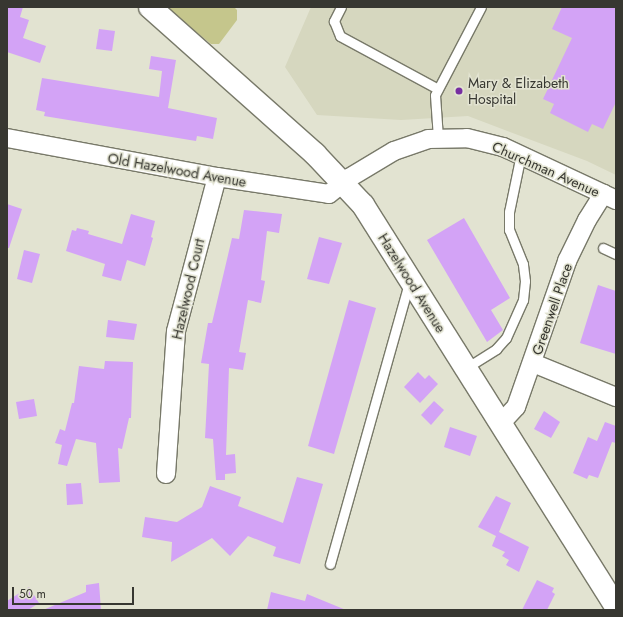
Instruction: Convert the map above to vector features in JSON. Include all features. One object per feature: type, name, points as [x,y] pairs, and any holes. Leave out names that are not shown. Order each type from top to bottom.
[{"type":"street","name":"Hazelwood Avenue","points":[[150,7],[344,183],[363,205],[615,602]]},
{"type":"street","name":"Old Hazelwood Avenue","points":[[7,138],[217,177],[329,194],[344,183]]},
{"type":"street","name":"Churchman Avenue","points":[[344,183],[394,151],[416,142],[438,138],[467,138],[521,154],[610,197]]},
{"type":"street","name":"Hazelwood Court","points":[[166,474],[176,330],[217,177]]},
{"type":"street","name":"Greenwell Place","points":[[501,422],[516,407],[533,363],[567,261],[587,220],[610,197]]},
{"type":"street","points":[[533,363],[616,397]]},
{"type":"lane","points":[[341,7],[334,21],[340,36],[438,89]]},
{"type":"lane","points":[[438,138],[435,95],[481,7]]},
{"type":"lane","points":[[466,368],[506,338],[522,300],[525,280],[523,264],[509,230],[509,212],[521,154]]},
{"type":"lane","points":[[604,248],[616,254]]},
{"type":"lane","points":[[330,564],[410,280]]},
{"type":"shaded area","name":"Mary & Elizabeth Hospital","points":[[311,7],[616,7],[616,175],[587,161],[468,116],[401,120],[317,115],[285,67]]},
{"type":"green space","points":[[165,7],[234,7],[237,10],[237,20],[219,44],[211,44]]},
{"type":"building","points":[[7,7],[23,7],[20,17],[29,20],[23,38],[46,46],[40,63],[7,52]]},
{"type":"building","points":[[562,7],[616,7],[616,102],[603,129],[592,124],[588,132],[550,113],[554,104],[543,99],[572,38],[552,29]]},
{"type":"building","points":[[99,29],[115,31],[112,51],[96,49]]},
{"type":"building","points":[[151,56],[176,60],[168,108],[217,118],[213,139],[197,136],[196,141],[44,116],[45,112],[36,110],[42,78],[159,97],[162,71],[149,69]]},
{"type":"building","points":[[7,204],[22,209],[9,248],[7,248]]},
{"type":"building","points":[[244,210],[282,214],[279,233],[267,231],[261,280],[265,281],[261,303],[248,300],[239,352],[246,353],[243,370],[229,368],[226,455],[235,454],[236,473],[225,474],[225,480],[216,480],[213,439],[205,438],[209,364],[201,363],[208,323],[212,323],[232,238],[239,239]]},
{"type":"building","points":[[131,214],[155,221],[151,237],[153,238],[145,266],[127,260],[121,281],[102,276],[105,264],[66,251],[72,230],[76,231],[77,228],[89,231],[88,234],[122,244]]},
{"type":"building","points":[[464,218],[510,298],[491,310],[503,330],[487,342],[427,240]]},
{"type":"building","points":[[319,237],[342,243],[329,284],[307,279]]},
{"type":"building","points":[[24,250],[40,254],[32,283],[17,279]]},
{"type":"building","points":[[598,285],[616,291],[616,354],[580,343]]},
{"type":"building","points":[[349,300],[376,308],[334,454],[308,446]]},
{"type":"building","points":[[108,320],[137,324],[134,340],[106,337]]},
{"type":"building","points":[[105,361],[133,362],[131,418],[129,418],[122,449],[118,448],[120,482],[99,483],[96,443],[76,439],[67,466],[58,464],[62,445],[55,443],[60,429],[65,431],[72,403],[74,403],[79,366],[104,369]]},
{"type":"building","points":[[418,372],[425,379],[429,375],[438,384],[420,403],[404,387]]},
{"type":"building","points":[[34,399],[37,416],[19,419],[16,402]]},
{"type":"building","points":[[434,401],[444,410],[431,425],[421,415]]},
{"type":"building","points":[[544,411],[560,422],[551,438],[534,429]]},
{"type":"building","points":[[605,422],[616,426],[616,443],[612,442],[598,478],[589,475],[587,479],[573,473],[588,437],[597,441]]},
{"type":"building","points":[[450,427],[477,436],[470,456],[444,447]]},
{"type":"building","points":[[297,477],[323,484],[300,564],[273,556],[276,547],[248,536],[230,556],[212,538],[171,562],[172,542],[142,537],[145,517],[177,522],[202,507],[210,486],[241,497],[238,506],[283,523]]},
{"type":"building","points":[[81,483],[83,504],[67,505],[66,484]]},
{"type":"building","points":[[496,496],[511,503],[499,532],[529,547],[519,572],[506,565],[509,560],[502,556],[505,552],[492,546],[496,536],[478,527]]},
{"type":"building","points":[[537,580],[554,588],[552,592],[555,594],[547,610],[522,610]]},
{"type":"building","points":[[99,583],[101,610],[43,610],[86,592],[86,585]]},
{"type":"building","points":[[29,587],[39,603],[28,610],[7,610],[7,601]]},
{"type":"building","points":[[271,592],[305,601],[307,594],[346,610],[267,610]]},
{"type":"place","name":"Mary & Elizabeth Hospital","points":[[459,91]]}]
